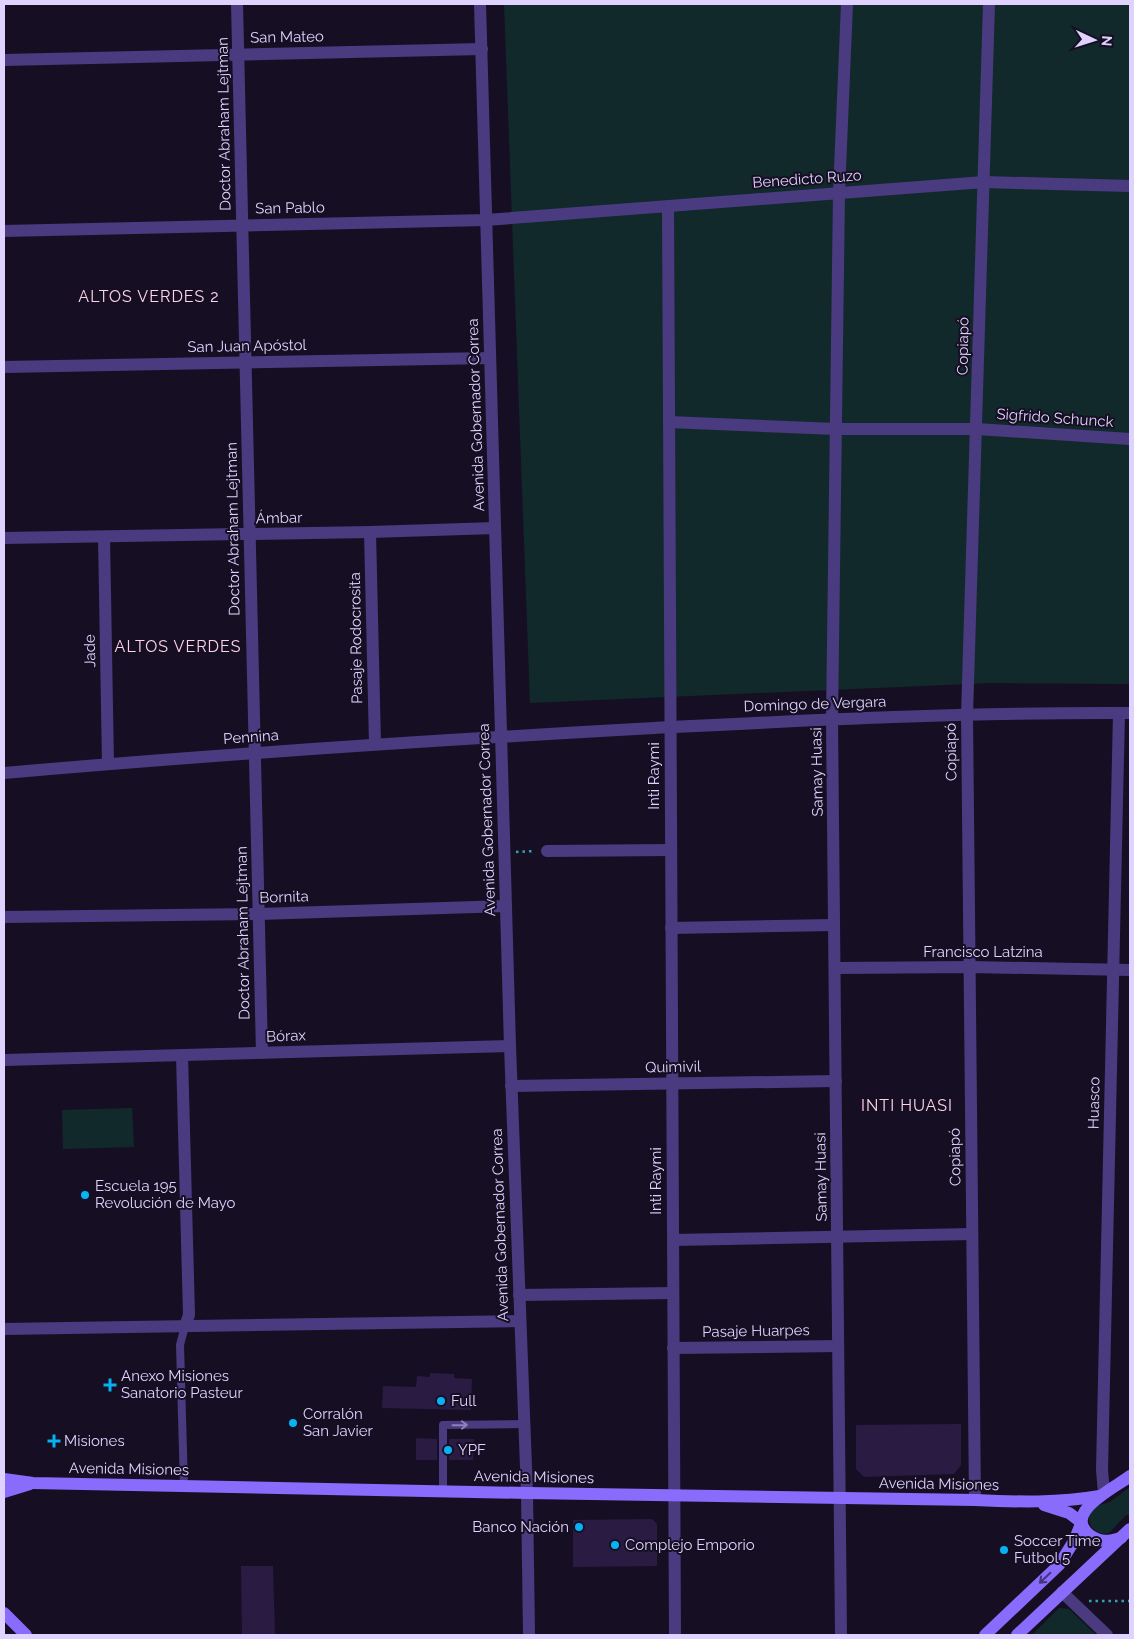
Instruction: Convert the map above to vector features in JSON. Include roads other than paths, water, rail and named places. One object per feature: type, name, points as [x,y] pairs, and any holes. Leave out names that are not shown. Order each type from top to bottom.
[{"type":"main road","points":[[985,1635],[1059,1565],[1074,1541],[1085,1511],[1102,1495],[1130,1476]]},
{"type":"main road","name":"Avenida Misiones","points":[[4,1479],[32,1484],[443,1492],[675,1494],[1035,1502],[1080,1500],[1102,1495]]},
{"type":"main road","name":"Avenida Misiones","points":[[4,1492],[32,1484]]},
{"type":"main road","name":"Avenida Misiones","points":[[1035,1502],[1069,1513],[1081,1523],[1090,1535],[1099,1540],[1112,1541],[1121,1538]]},
{"type":"main road","points":[[1017,1635],[1066,1596],[1130,1529]]},
{"type":"main road","points":[[4,1613],[26,1635]]},
{"type":"street","name":"Doctor Abraham Lejtman","points":[[237,4],[262,1053]]},
{"type":"street","name":"Avenida Gobernador Correa","points":[[480,4],[511,1086],[527,1493],[529,1635]]},
{"type":"street","name":"Samay Huasi","points":[[841,1635],[832,719],[839,193],[847,4]]},
{"type":"street","name":"Copiapó","points":[[975,1500],[967,715],[989,4]]},
{"type":"street","name":"San Mateo","points":[[4,60],[482,49]]},
{"type":"street","name":"Benedicto Ruzo","points":[[486,220],[984,182],[1130,186]]},
{"type":"street","name":"Inti Raymi","points":[[668,206],[670,850],[676,1635]]},
{"type":"street","name":"San Pablo","points":[[4,231],[486,220]]},
{"type":"street","name":"San Juan Apóstol","points":[[4,367],[490,358]]},
{"type":"street","name":"Sigfrido Schunck","points":[[669,422],[836,429],[977,429],[1130,438]]},
{"type":"street","name":"Ámbar","points":[[4,538],[250,535],[495,528]]},
{"type":"street","name":"Pasaje Rodocrosita","points":[[370,532],[375,744]]},
{"type":"street","name":"Jade","points":[[104,537],[108,764]]},
{"type":"street","name":"Domingo de Vergara","points":[[501,736],[832,719],[1124,713]]},
{"type":"street","name":"Huasco","points":[[1102,1495],[1113,970],[1124,713]]},
{"type":"street","name":"Pennina","points":[[4,772],[501,736]]},
{"type":"street","points":[[547,851],[670,850]]},
{"type":"street","name":"Bornita","points":[[4,917],[259,914],[506,906]]},
{"type":"street","points":[[671,928],[834,926]]},
{"type":"street","name":"Francisco Latzina","points":[[835,968],[970,967],[1130,970]]},
{"type":"street","name":"Bórax","points":[[4,1060],[510,1046]]},
{"type":"street","points":[[182,1055],[189,1316],[185,1326]]},
{"type":"street","name":"Quimivil","points":[[511,1086],[836,1081]]},
{"type":"street","points":[[673,1240],[972,1234]]},
{"type":"street","points":[[519,1295],[673,1293]]},
{"type":"street","points":[[4,1329],[520,1321]]},
{"type":"street","name":"Pasaje Huarpes","points":[[674,1348],[838,1346]]},
{"type":"street","points":[[1066,1596],[1107,1635]]},
{"type":"lane","points":[[184,1487],[180,1345],[185,1326]]},
{"type":"lane","points":[[443,1492],[443,1425],[524,1424]]},
{"type":"place","name":"Escuela 195 Revolución de Mayo","points":[[85,1195]]},
{"type":"place","name":"Anexo Misiones Sanatorio Pasteur","points":[[110,1385]]},
{"type":"place","name":"Full","points":[[441,1401]]},
{"type":"place","name":"Corralón San Javier","points":[[293,1423]]},
{"type":"place","name":"Misiones","points":[[54,1441]]},
{"type":"place","name":"YPF","points":[[448,1450]]},
{"type":"place","name":"Banco Nación","points":[[579,1527]]},
{"type":"place","name":"Complejo Emporio","points":[[615,1545]]},
{"type":"place","name":"Soccer Time Futbol 5","points":[[1004,1550]]},
{"type":"district","name":"ALTOS VERDES 2","points":[[149,296]]},
{"type":"district","name":"ALTOS VERDES","points":[[178,646]]},
{"type":"district","name":"INTI HUASI","points":[[907,1105]]}]
